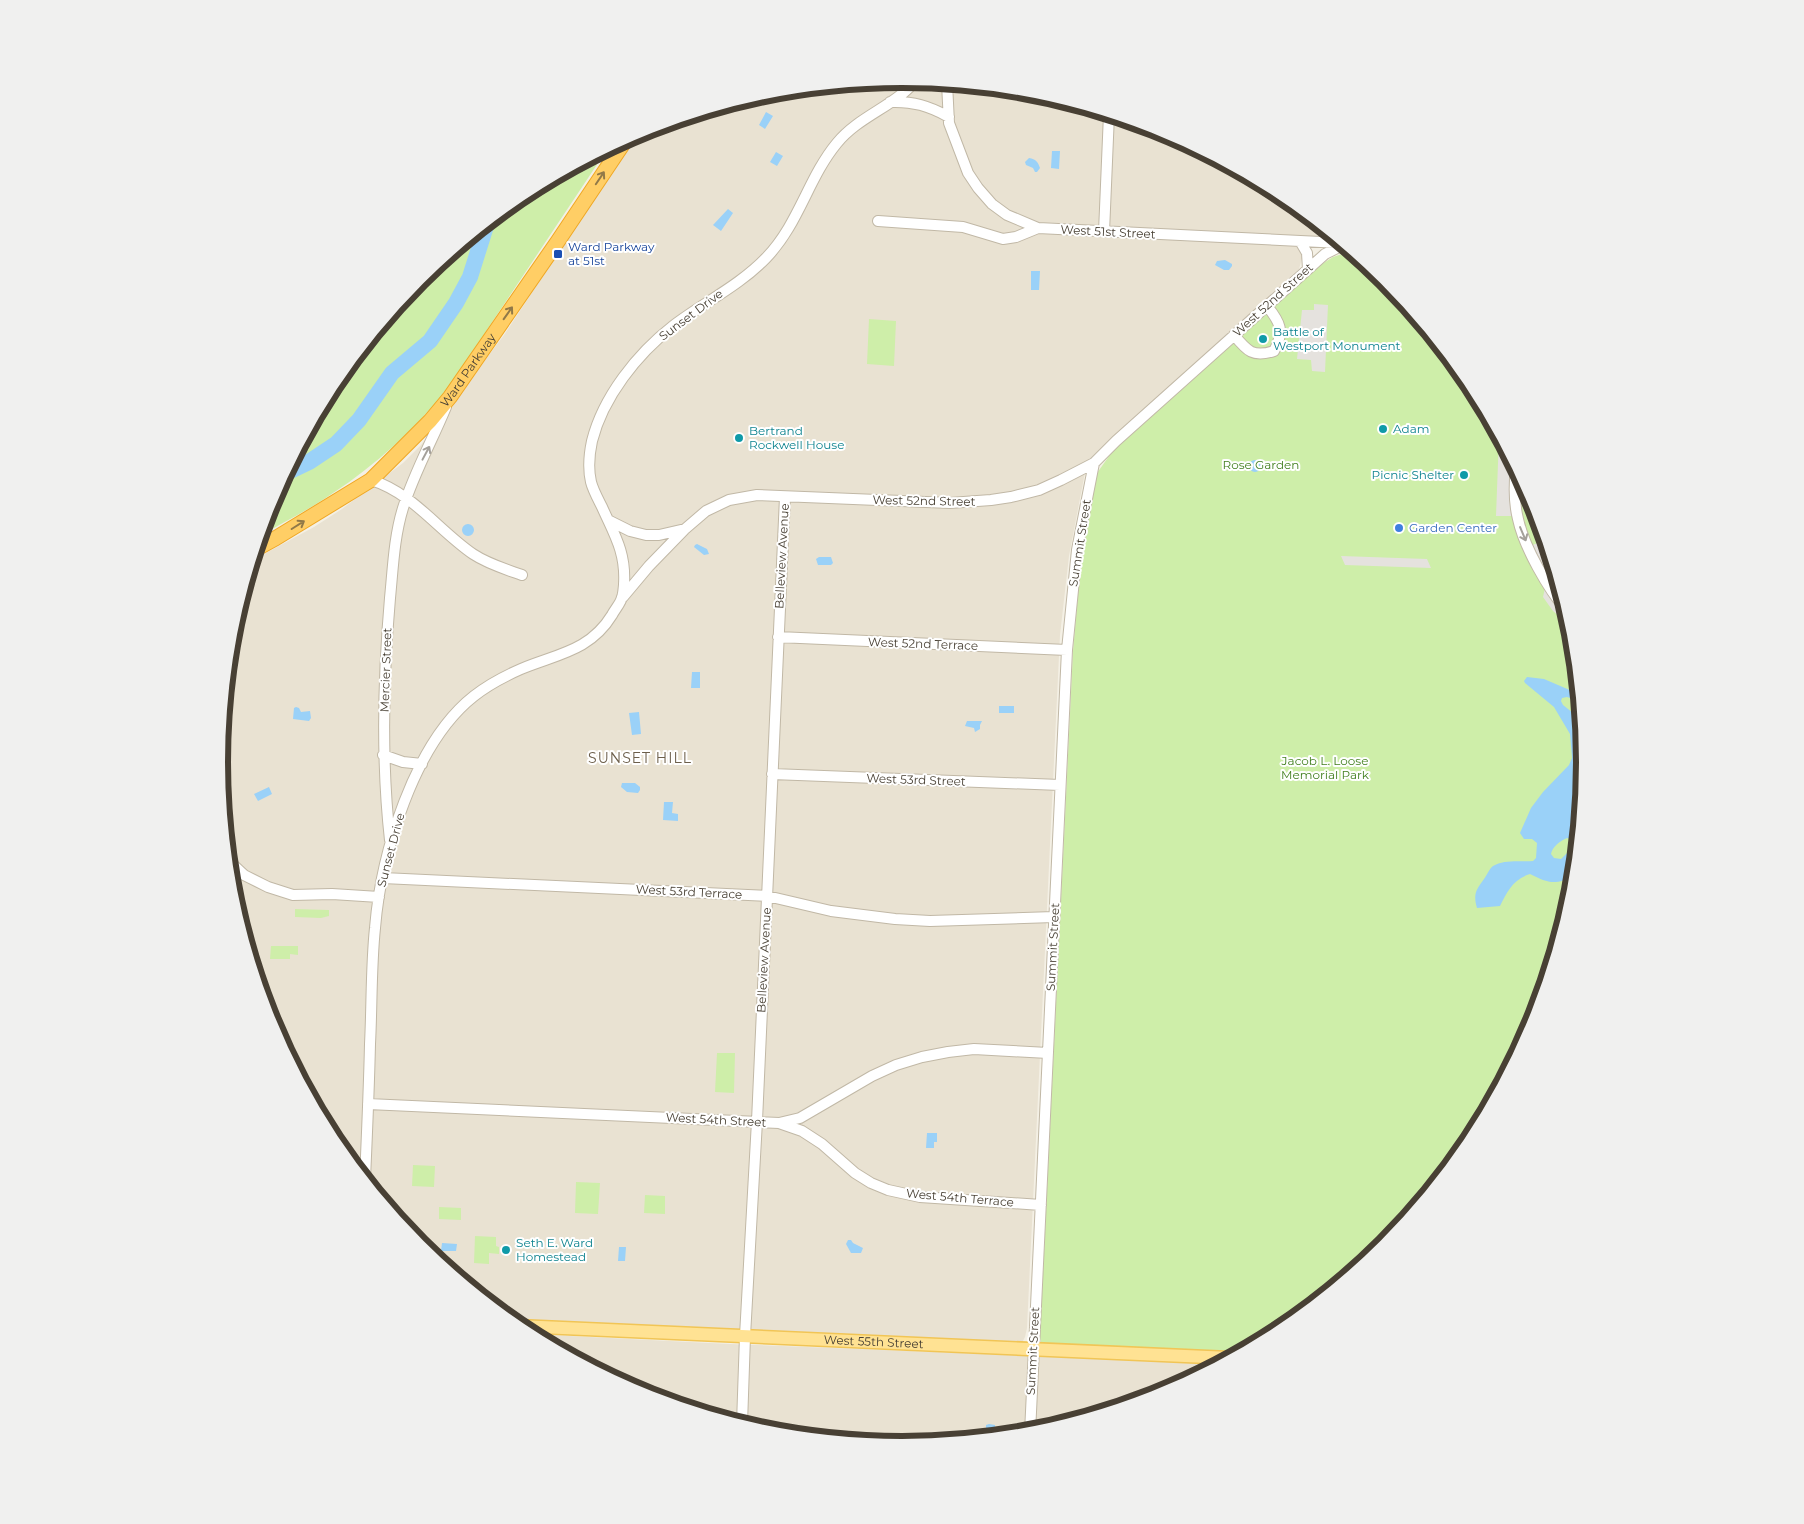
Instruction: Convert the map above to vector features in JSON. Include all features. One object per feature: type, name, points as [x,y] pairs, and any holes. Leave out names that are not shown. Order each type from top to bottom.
[{"type":"highway","name":"Ward Parkway","points":[[263,545],[371,480],[424,427],[450,397],[558,241],[617,151]]},
{"type":"main road","name":"West 55th Street","points":[[533,1327],[1218,1357]]},
{"type":"street","name":"Sunset Drive","points":[[623,597],[623,555],[592,484],[589,467],[599,419],[614,390],[644,353],[670,328],[749,273],[767,257],[789,229],[827,157],[838,141],[858,123],[908,88]]},
{"type":"street","points":[[947,89],[949,123],[968,173],[992,204],[1007,214],[1038,228]]},
{"type":"street","points":[[890,102],[921,104],[949,116]]},
{"type":"street","points":[[1104,232],[1109,120]]},
{"type":"street","name":"West 51st Street","points":[[878,222],[963,226],[1003,239],[1016,237],[1038,228],[1333,243]]},
{"type":"street","points":[[1300,241],[1307,253],[1308,269]]},
{"type":"street","name":"West 52nd Street","points":[[608,520],[630,532],[659,535],[684,529],[706,511],[729,500],[757,495],[950,503],[983,502],[1039,490],[1094,463],[1116,441],[1308,269],[1325,254],[1337,247]]},
{"type":"street","points":[[1234,336],[1246,349],[1254,353],[1264,355],[1274,351],[1280,342],[1280,331],[1278,320],[1267,306]]},
{"type":"street","name":"Mercier Street","points":[[390,843],[385,793],[384,755],[385,650],[394,556],[403,508],[450,397]]},
{"type":"street","name":"Summit Street","points":[[1030,1425],[1067,650],[1077,550],[1094,463]]},
{"type":"street","points":[[371,480],[387,485],[407,498],[473,554],[496,566],[522,575]]},
{"type":"street","points":[[1515,483],[1515,494],[1520,527],[1546,582],[1557,600]]},
{"type":"street","name":"Belleview Avenue","points":[[742,1418],[786,497]]},
{"type":"street","name":"Sunset Drive","points":[[365,1171],[375,927],[379,897],[390,843],[403,806],[422,764],[437,737],[456,713],[474,696],[522,669],[566,654],[586,644],[606,625],[623,597],[684,529]]},
{"type":"street","name":"West 52nd Terrace","points":[[778,638],[1067,650]]},
{"type":"street","points":[[384,755],[403,762],[422,764]]},
{"type":"street","name":"West 53rd Street","points":[[772,774],[1060,785]]},
{"type":"street","points":[[236,868],[244,875],[268,887],[293,895],[332,894],[379,897]]},
{"type":"street","name":"West 53rd Terrace","points":[[383,878],[767,896],[831,911],[895,919],[930,921],[1054,917]]},
{"type":"street","name":"West 54th Street","points":[[368,1104],[779,1123],[800,1118],[872,1076],[896,1065],[922,1057],[974,1050],[1048,1053]]},
{"type":"street","name":"West 54th Terrace","points":[[779,1123],[802,1131],[822,1144],[855,1173],[871,1183],[888,1190],[920,1197],[1041,1205]]},
{"type":"shaded area","points":[[858,89],[946,89],[1034,100],[1077,110],[1119,123],[1200,157],[1277,201],[1325,237],[1315,236],[1303,255],[1299,269],[1087,462],[1069,556],[1060,635],[1027,1328],[1023,1341],[1017,1343],[524,1321],[457,1269],[395,1207],[341,1137],[297,1060],[263,979],[250,937],[240,894],[233,850],[229,806],[229,718],[240,630],[250,587],[259,557],[314,527],[342,509],[403,463],[421,445],[504,335],[628,146],[685,123],[727,110],[770,100],[814,93]]},
{"type":"shaded area","points":[[1314,304],[1328,305],[1325,372],[1312,371],[1311,360],[1297,359],[1302,310],[1314,310]]},
{"type":"shaded area","points":[[1499,448],[1516,485],[1517,516],[1496,516]]},
{"type":"shaded area","points":[[1540,542],[1561,618],[1553,611],[1543,597],[1545,588],[1528,547]]},
{"type":"shaded area","points":[[1341,556],[1427,559],[1431,568],[1345,565]]},
{"type":"shaded area","points":[[547,1335],[1208,1363],[1160,1385],[1119,1401],[1077,1414],[1034,1424],[946,1435],[858,1435],[770,1424],[727,1414],[685,1401],[604,1367]]},
{"type":"green space","points":[[601,159],[447,390],[394,446],[364,471],[315,504],[268,531],[297,464],[318,425],[341,387],[395,317],[457,255],[491,227],[527,201]]},
{"type":"green space","name":"Jacob L. Loose Memorial Park","points":[[1345,253],[1379,285],[1437,351],[1463,387],[1507,464],[1541,545],[1554,587],[1564,630],[1575,718],[1575,806],[1571,850],[1564,894],[1554,937],[1541,979],[1507,1060],[1463,1137],[1409,1207],[1379,1239],[1313,1297],[1277,1323],[1227,1352],[1043,1344],[1040,1337],[1073,651],[1082,549],[1097,473],[1112,452],[1322,264],[1333,257]]},
{"type":"green space","points":[[869,319],[896,321],[894,366],[867,364]]},
{"type":"green space","points":[[295,909],[329,910],[329,916],[321,918],[295,917]]},
{"type":"green space","points":[[271,946],[298,946],[298,955],[290,954],[290,959],[270,959]]},
{"type":"green space","points":[[717,1053],[735,1053],[734,1093],[715,1092]]},
{"type":"green space","points":[[413,1165],[435,1166],[434,1187],[412,1186]]},
{"type":"green space","points":[[576,1182],[600,1183],[598,1214],[575,1213]]},
{"type":"green space","points":[[645,1195],[665,1196],[665,1214],[644,1213]]},
{"type":"green space","points":[[439,1207],[461,1208],[461,1220],[439,1219]]},
{"type":"green space","points":[[475,1236],[496,1237],[496,1246],[499,1247],[499,1254],[489,1253],[489,1264],[474,1263]]},
{"type":"water","points":[[766,112],[773,116],[765,129],[759,125]]},
{"type":"water","points":[[1052,151],[1060,151],[1059,169],[1051,168]]},
{"type":"water","points":[[776,152],[783,156],[777,166],[770,162]]},
{"type":"water","points":[[1029,158],[1035,160],[1038,164],[1040,168],[1037,172],[1026,165],[1025,162]]},
{"type":"water","points":[[728,209],[733,213],[721,231],[713,225]]},
{"type":"water","points":[[1225,260],[1232,264],[1229,270],[1224,270],[1215,265],[1217,261]]},
{"type":"water","points":[[1031,271],[1040,271],[1039,290],[1031,290]]},
{"type":"water","points":[[1253,460],[1257,460],[1261,466],[1257,472],[1253,472],[1249,468],[1249,464]]},
{"type":"water","points":[[466,524],[470,524],[474,530],[470,536],[466,536],[462,532],[462,528]]},
{"type":"water","points":[[697,544],[707,549],[709,554],[704,555],[694,547]]},
{"type":"water","points":[[819,557],[831,557],[833,563],[831,565],[818,565],[816,559]]},
{"type":"water","points":[[692,672],[700,672],[700,688],[691,688]]},
{"type":"water","points":[[1527,677],[1544,679],[1573,691],[1573,699],[1567,697],[1562,698],[1561,701],[1573,713],[1575,718],[1575,806],[1572,840],[1567,838],[1557,844],[1551,854],[1554,858],[1561,859],[1571,849],[1566,879],[1552,882],[1542,880],[1530,874],[1515,883],[1500,906],[1477,908],[1476,892],[1493,866],[1507,862],[1533,861],[1536,858],[1537,843],[1532,839],[1524,839],[1520,833],[1531,808],[1543,792],[1569,765],[1572,758],[1570,734],[1554,707],[1524,681]]},
{"type":"water","points":[[999,706],[1014,706],[1014,713],[999,713]]},
{"type":"water","points":[[296,707],[301,712],[310,711],[311,718],[309,721],[293,719],[294,708]]},
{"type":"water","points":[[639,712],[641,734],[632,735],[629,713]]},
{"type":"water","points":[[967,721],[982,721],[980,729],[975,732],[974,728],[965,726]]},
{"type":"water","points":[[622,783],[635,783],[640,787],[640,790],[638,793],[627,792],[621,787]]},
{"type":"water","points":[[269,787],[272,794],[258,801],[254,794]]},
{"type":"water","points":[[664,802],[673,802],[672,813],[678,814],[678,821],[663,820]]},
{"type":"water","points":[[927,1133],[937,1133],[937,1142],[934,1142],[934,1148],[926,1148]]},
{"type":"water","points":[[848,1240],[863,1248],[861,1253],[851,1253],[846,1244]]},
{"type":"water","points":[[442,1243],[457,1244],[456,1251],[441,1251]]},
{"type":"water","points":[[619,1247],[626,1247],[625,1261],[618,1261]]},
{"type":"water","points":[[986,1425],[995,1425],[995,1430],[986,1431]]},
{"type":"waterway","points":[[295,469],[336,444],[359,420],[392,373],[430,341],[456,303],[470,277],[484,233]]},
{"type":"place","name":"Ward Parkway at 51st","points":[[558,254]]},
{"type":"place","name":"Battle of Westport Monument","points":[[1263,339]]},
{"type":"place","name":"Adam","points":[[1383,429]]},
{"type":"place","name":"Bertrand Rockwell House","points":[[739,438]]},
{"type":"place","name":"Picnic Shelter","points":[[1464,475]]},
{"type":"place","name":"Garden Center","points":[[1399,528]]},
{"type":"place","name":"Seth E. Ward Homestead","points":[[506,1250]]},
{"type":"district","name":"SUNSET HILL","points":[[640,758]]},
{"type":"park label","name":"Rose Garden","points":[[1261,465]]}]
